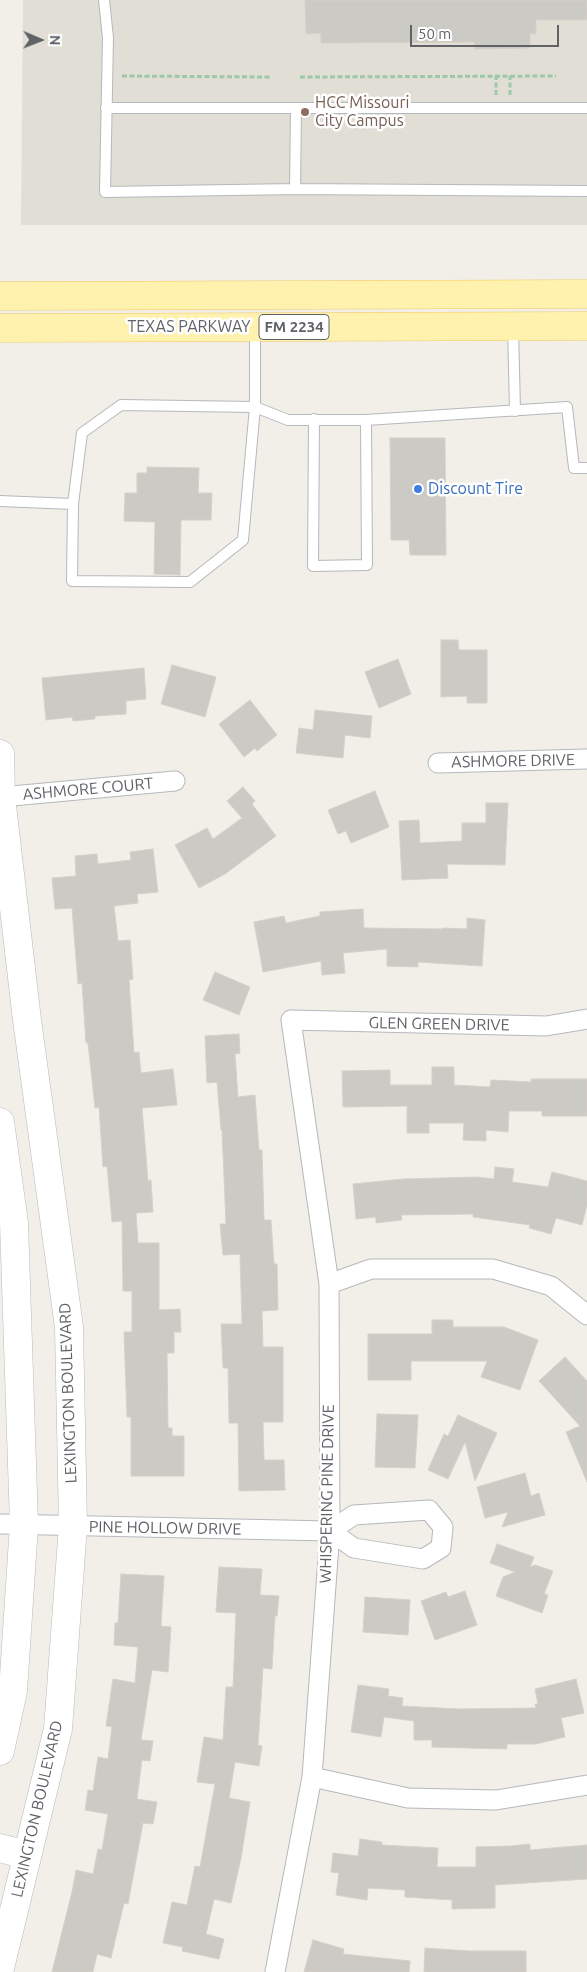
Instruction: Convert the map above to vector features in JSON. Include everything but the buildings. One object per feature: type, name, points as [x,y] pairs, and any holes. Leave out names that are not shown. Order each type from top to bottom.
[{"type":"main road","name":"TEXAS PARKWAY","points":[[0,296],[587,294]]},
{"type":"main road","name":"TEXAS PARKWAY","points":[[0,328],[587,326]]},
{"type":"street","name":"LEXINGTON BOULEVARD","points":[[0,754],[1,797],[27,1020],[69,1327],[73,1526],[58,1730],[0,1968]]},
{"type":"street","name":"ASHMORE DRIVE","points":[[438,763],[587,759]]},
{"type":"street","name":"ASHMORE COURT","points":[[1,797],[175,781]]},
{"type":"street","name":"GLEN GREEN DRIVE","points":[[291,1020],[546,1026],[587,1019]]},
{"type":"street","name":"WHISPERING PINE DRIVE","points":[[275,1969],[312,1777],[330,1531],[329,1284],[291,1020]]},
{"type":"street","points":[[0,1751],[13,1691],[14,1222],[1,1128],[42,1128]]},
{"type":"street","points":[[329,1284],[371,1269],[494,1269],[551,1286],[587,1315]]},
{"type":"street","points":[[429,1510],[443,1527],[441,1548],[423,1559],[354,1548],[330,1531],[354,1515],[429,1510]]},
{"type":"street","name":"PINE HOLLOW DRIVE","points":[[12,1524],[330,1531]]},
{"type":"street","points":[[312,1777],[408,1798],[496,1800],[587,1785]]},
{"type":"street","points":[[0,1848],[27,1855]]},
{"type":"lane","points":[[104,0],[108,38],[104,192],[296,189],[587,191]]},
{"type":"lane","points":[[106,108],[587,108]]},
{"type":"lane","points":[[296,109],[296,189]]},
{"type":"lane","points":[[513,326],[515,410]]},
{"type":"lane","points":[[255,327],[255,407],[243,540],[190,582],[72,581],[73,504],[82,433],[121,405],[255,407],[288,420],[366,420],[567,407],[574,468],[587,468]]},
{"type":"lane","points":[[314,419],[313,566],[367,565],[366,420]]},
{"type":"lane","points":[[0,501],[73,504]]},
{"type":"path","points":[[119,76],[271,77]]},
{"type":"path","points":[[300,77],[556,76]]},
{"type":"shaded area","name":"HCC Missouri City Campus","points":[[23,0],[587,0],[587,225],[21,225]]},
{"type":"place","name":"HCC Missouri City Campus","points":[[305,112]]},
{"type":"place","name":"Discount Tire","points":[[418,489]]}]
